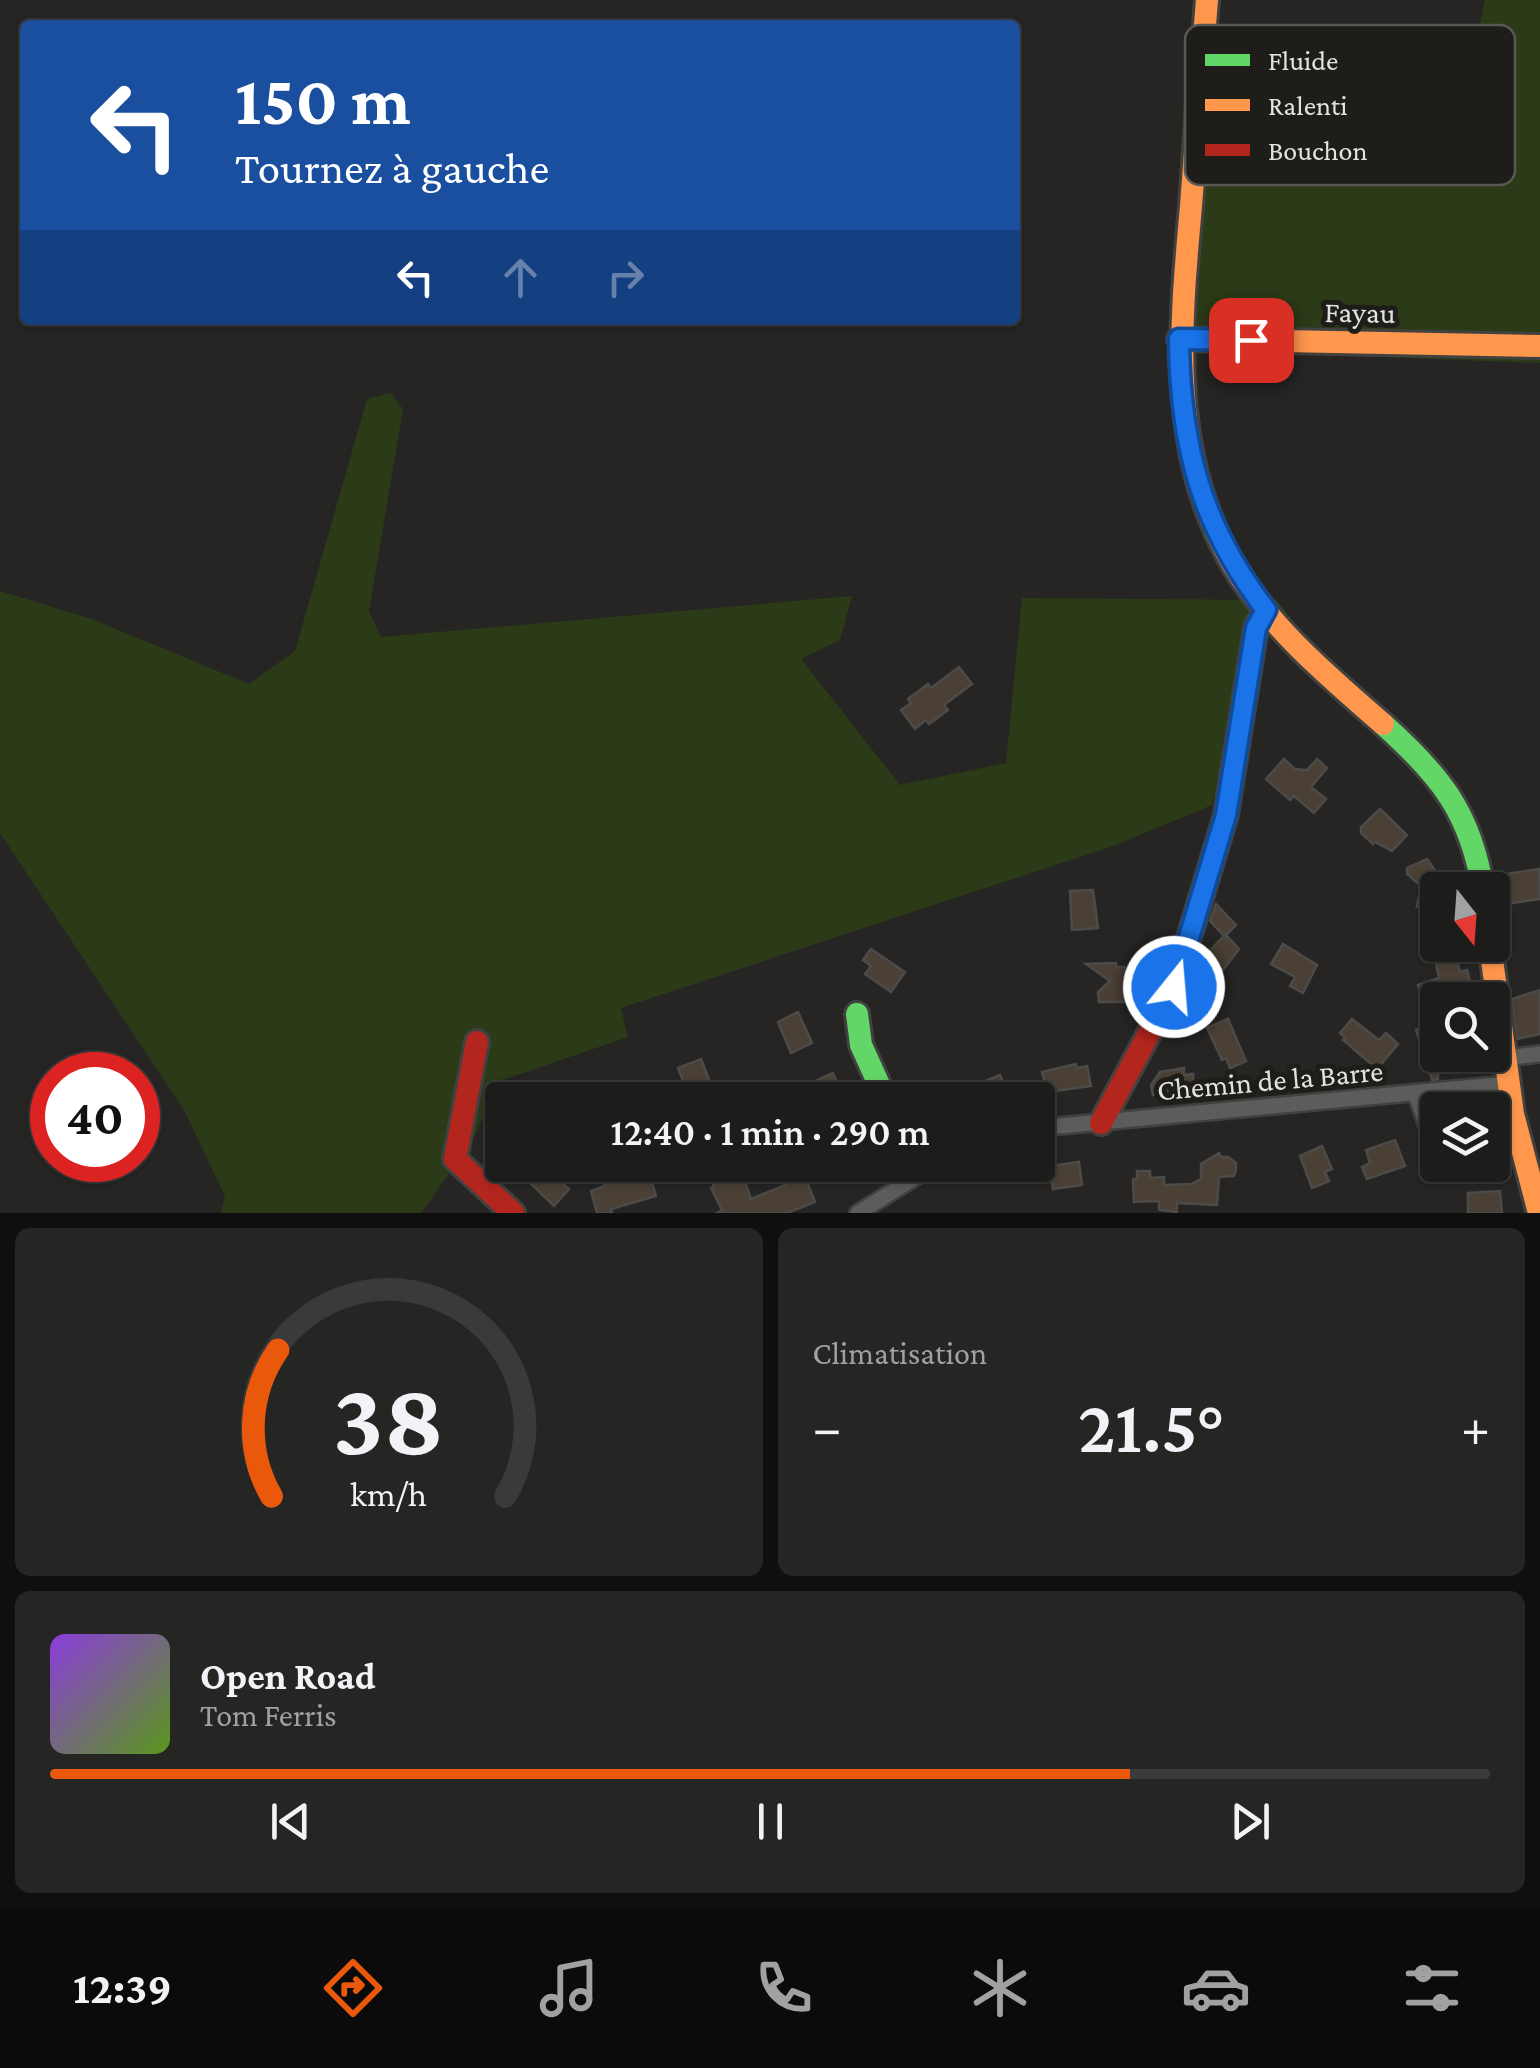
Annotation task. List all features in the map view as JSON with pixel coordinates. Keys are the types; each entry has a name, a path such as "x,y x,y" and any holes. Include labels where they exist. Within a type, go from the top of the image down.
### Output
{"street":[{"path":"1206,25 1208,0"},
{"path":"1192,185 1179,339 1182,414 1202,500 1231,561 1266,610 1442,782 1470,830 1479,872"},
{"name":"Fayau","path":"1179,339 1540,346"},
{"path":"1100,1123 1174,987 1226,815 1256,628 1266,610"},
{"path":"857,1014 861,1046 878,1082"},
{"path":"477,1042 455,1159 513,1213"},
{"path":"1510,1057 1540,1054"},
{"path":"1506,1072 1521,1151 1539,1213"},
{"name":"Chemin de la Barre","path":"1055,1127 1507,1084"},
{"path":"1416,1094 1420,1106"},
{"path":"858,1213 900,1182"}],"green space":[{"path":"1485,0 1540,0 1540,363 1172,349 1183,110 1185,185 1515,185 1515,25 1480,25"},
{"path":"391,393 403,409 369,611 381,637 852,596 840,640 801,659 900,785 1006,763 1022,598 1277,600 1289,616 1265,632 1212,805 1116,845 621,1008 628,1037 500,1082 485,1082 485,1113 471,1143 421,1213 221,1213 225,1196 184,1110 160,1074 160,1052 145,1052 0,833 0,591 92,619 249,684 295,651 367,399"}],"building":[{"path":"959,667 972,684 944,705 948,710 915,729 901,710 911,703 908,699"},
{"path":"1284,759 1295,769 1307,770 1317,759 1327,768 1311,787 1326,799 1314,813 1294,796 1290,800 1266,779"},
{"path":"1380,809 1407,835 1392,851 1373,844 1361,833 1361,827"},
{"path":"1427,859 1436,872 1420,872 1420,885 1407,874 1407,868"},
{"path":"1539,869 1540,899 1512,903 1510,874"},
{"path":"1093,890 1098,928 1072,930 1070,891"},
{"path":"1216,904 1236,925 1226,935 1239,949 1213,983 1210,979 1191,999 1187,995 1196,965 1224,936 1210,921"},
{"path":"1283,944 1317,965 1303,993 1290,986 1295,977 1271,964"},
{"path":"871,949 905,972 891,992 865,974 871,966 863,960"},
{"path":"1436,962 1458,962 1460,972 1467,970 1470,982 1427,982 1439,978"},
{"path":"1116,963 1116,967 1125,967 1125,1002 1099,1002 1098,992 1110,981 1086,964"},
{"path":"1540,990 1540,1034 1517,1039 1512,999"},
{"path":"798,1012 812,1043 791,1053 778,1022"},
{"path":"1228,1019 1246,1061 1230,1068 1207,1028"},
{"path":"1352,1019 1379,1040 1386,1033 1398,1044 1377,1069 1343,1040 1340,1033"},
{"path":"701,1059 710,1082 683,1082 678,1068"},
{"path":"1076,1064 1077,1068 1087,1066 1091,1086 1055,1091 1055,1082 1044,1082 1042,1072"},
{"path":"1184,1068 1184,1075 1193,1074 1194,1090 1153,1095 1151,1085 1160,1072"},
{"path":"833,1073 837,1082 813,1082"},
{"path":"1000,1075 1003,1082 983,1082"},
{"path":"1395,1140 1405,1166 1367,1179 1362,1167 1370,1163 1366,1150"},
{"path":"1322,1146 1332,1169 1325,1172 1329,1181 1312,1188 1300,1156"},
{"path":"1219,1153 1236,1163 1236,1170 1234,1176 1219,1177 1217,1205 1177,1203 1177,1212 1159,1210 1159,1201 1134,1202 1133,1179 1137,1179 1137,1171 1150,1171 1150,1178 1164,1177 1164,1185 1191,1184 1201,1179 1201,1164"},
{"path":"1079,1162 1082,1185 1053,1189 1055,1165"},
{"path":"529,1182 561,1182 569,1189 554,1206"},
{"path":"604,1182 652,1182 656,1196 611,1209 612,1213 597,1213 591,1191 605,1186"},
{"path":"712,1182 745,1182 751,1199 793,1182 807,1182 815,1202 787,1213 717,1213 722,1210 711,1188"},
{"path":"1500,1191 1502,1213 1468,1213 1468,1193"}],"traffic: fast":[{"path":"1383,724 1450,797 1470,839 1480,872"},
{"path":"857,1014 861,1045 878,1082"}],"traffic: slow":[{"path":"1205,25 1207,0"},
{"path":"1192,185 1184,298 1183,389 1197,478 1211,521 1232,563 1263,608 1301,650 1383,724"},
{"path":"1179,339 1540,346"},
{"path":"1492,962 1513,1114 1539,1213"}],"traffic: jam":[{"path":"1101,1123 1174,987 1226,815 1256,627 1266,611"},
{"path":"477,1042 455,1159 513,1213"}],"route":[{"path":"1174,987 1226,815 1256,628 1266,610 1231,561 1202,500 1182,414 1179,339 1251,340"}]}
